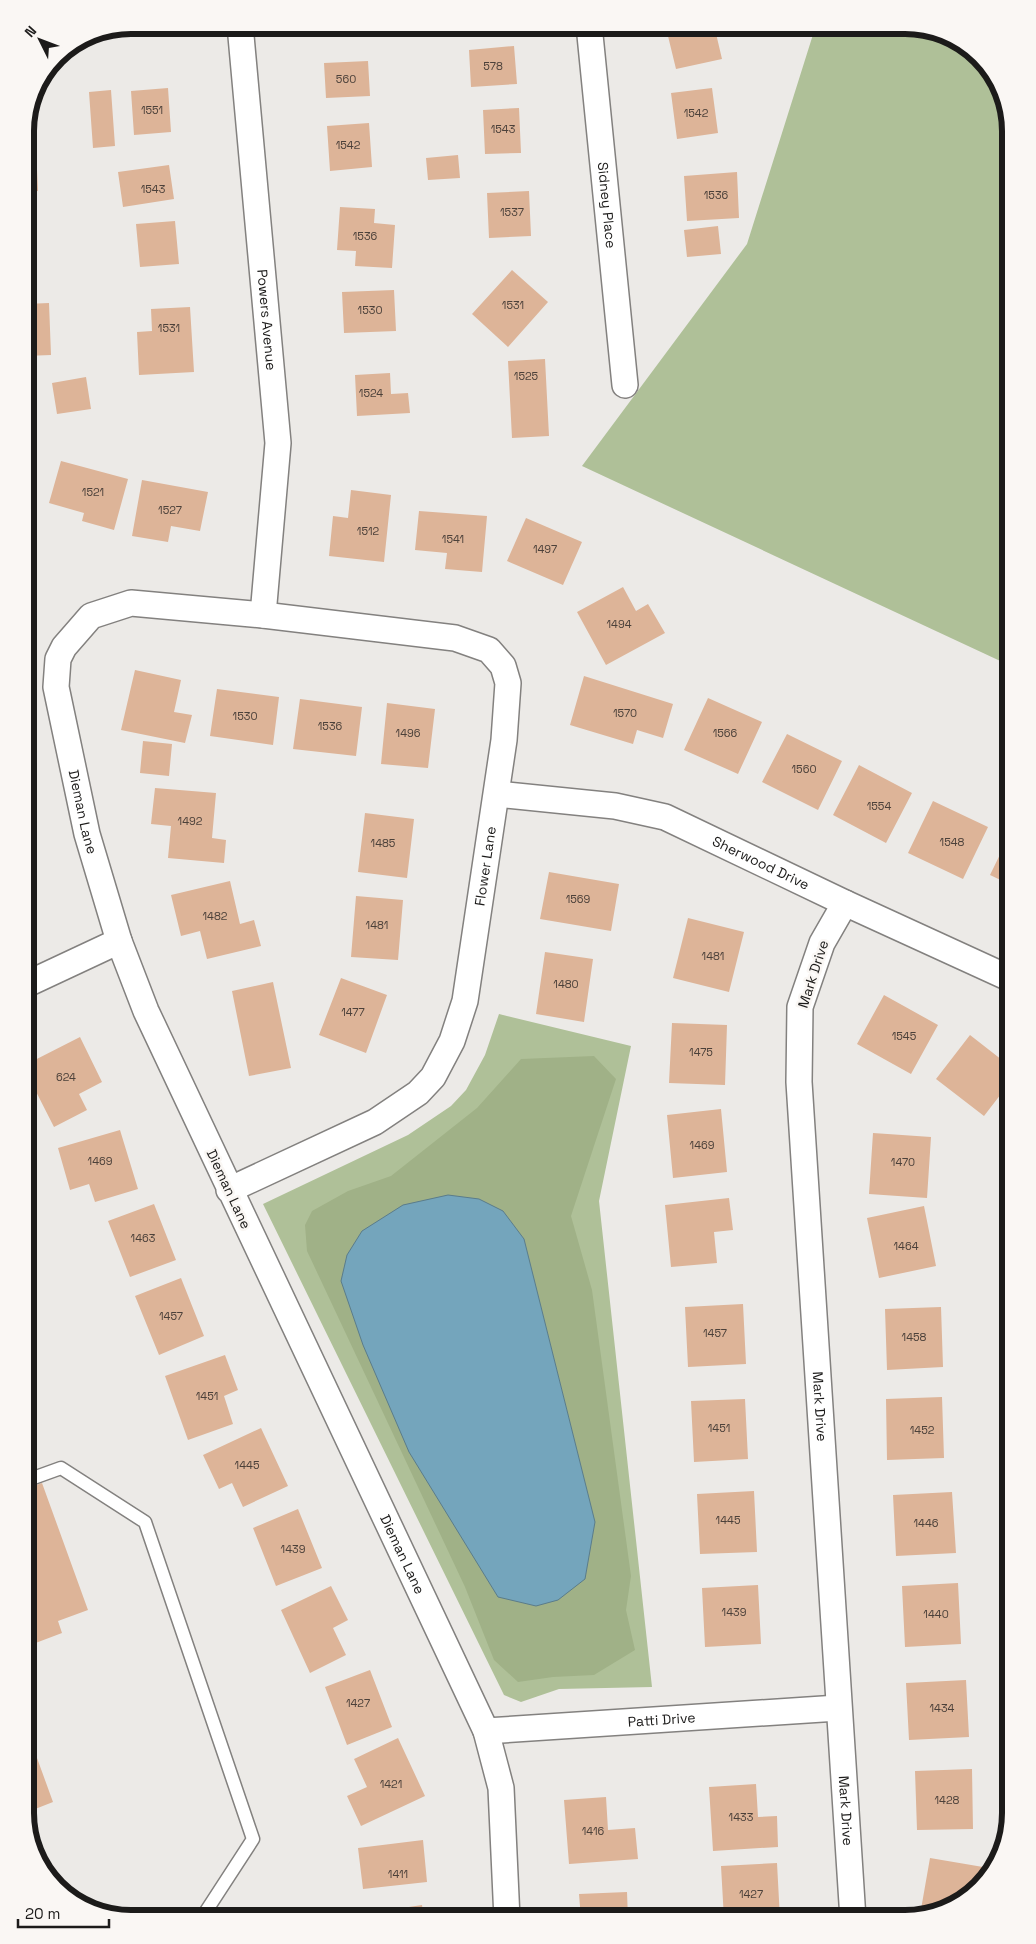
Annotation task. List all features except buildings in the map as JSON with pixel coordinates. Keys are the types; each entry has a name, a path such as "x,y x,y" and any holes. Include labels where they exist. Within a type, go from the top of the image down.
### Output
{"street":[{"name":"Powers Avenue","path":"241,34 278,443 263,616"},
{"name":"Sidney Place","path":"590,34 625,385"},
{"name":"Dieman Lane","path":"263,616 131,603 91,616 64,647 58,659 56,687 87,834 119,941 146,1011 486,1731 501,1788 507,1910"},
{"name":"Flower Lane","path":"229,1190 374,1122 418,1093 433,1077 452,1041 466,1001 504,740 508,684 503,666 489,650 455,638 263,616"},
{"name":"Sherwood Drive","path":"496,794 615,806 665,817 845,903 1002,975"},
{"name":"Mark Drive","path":"845,903 822,943 800,1007 798,1082 851,1910"},
{"path":"34,981 119,941"},
{"name":"Patti Drive","path":"486,1731 838,1708"}],"lane":[{"path":"34,1478 62,1468 145,1522 252,1839 207,1910"}],"green space":[{"path":"813,34 912,34 924,36 937,39 954,47 974,62 982,72 997,99 1002,124 1002,662 582,466 747,244"},
{"path":"499,1014 631,1046 599,1201 652,1687 559,1689 521,1702 504,1695 263,1204 408,1135 451,1106 466,1090 485,1055"},
{"path":"594,1056 616,1079 571,1216 592,1290 631,1576 626,1610 635,1650 594,1675 553,1677 518,1682 494,1660 465,1587 307,1251 305,1225 312,1211 348,1191 391,1176 477,1108 521,1059","holes":["503,1211 524,1239 595,1522"]}],"water":[{"path":"448,1195 479,1199 503,1211 524,1239 595,1522 585,1579 558,1600 536,1606 498,1597 409,1452 363,1345 341,1281 347,1255 362,1231 403,1205"}]}
